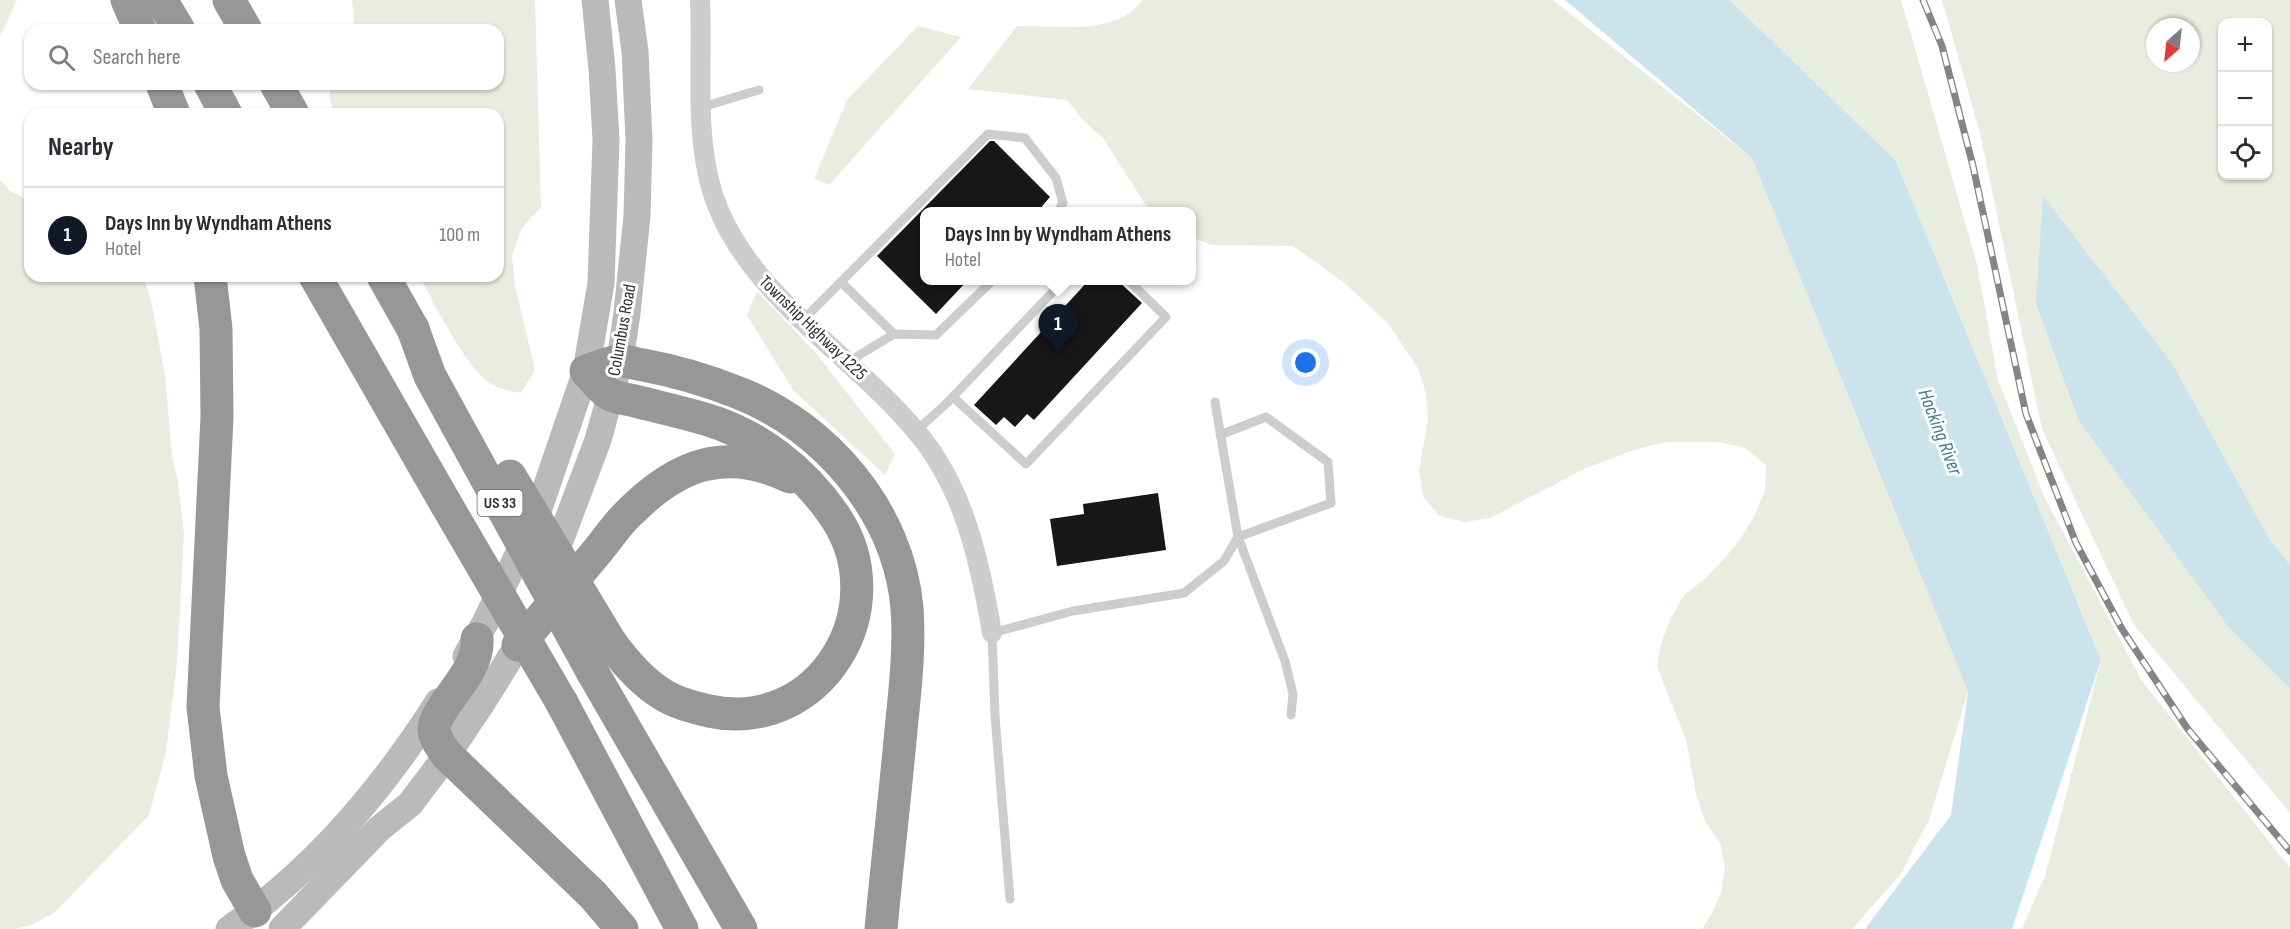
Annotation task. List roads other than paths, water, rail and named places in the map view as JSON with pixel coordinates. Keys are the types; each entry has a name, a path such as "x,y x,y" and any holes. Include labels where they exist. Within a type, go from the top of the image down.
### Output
{"highway":[{"path":"127,0 137,24"},
{"path":"161,0 175,24"},
{"path":"229,0 243,24"},
{"path":"164,90 172,108"},
{"path":"213,90 223,108"},
{"path":"279,90 290,108"},
{"path":"211,282 216,329 217,417 203,707 211,776 229,856 237,880 242,920"},
{"name":"US 33","path":"318,282 562,703 682,929"},
{"name":"US 33","path":"386,282 413,329 430,376 593,673 741,929"},
{"path":"413,329 448,373 623,660 645,682 663,694 697,708 736,714 775,708 807,692 827,672 840,652 850,629 856,601 857,584 849,546 834,515 819,496 777,454 747,436 707,419 609,395 586,371 620,361 652,367 730,389 752,398 787,417 822,444 857,483 886,534 900,575 907,607 907,669 881,929"},
{"path":"518,645 628,513 653,490 688,468 715,461 751,464 773,469 819,496"},
{"path":"477,639 478,651 435,723 436,737 447,755 593,895 622,929"}],"main road":[{"name":"Columbus Road","path":"242,920 299,872 357,814 436,705 477,639 535,520 586,371 601,283 606,140 595,0"},
{"name":"Columbus Road","path":"282,929 379,829 410,804 447,755 518,645 577,498 598,440 620,361 632,270 638,164 635,51 628,0"},
{"path":"242,920 282,929"}],"street":[{"name":"Township Highway 1225","path":"700,0 705,148 712,191 733,239 763,282 849,362 916,431 929,448 954,491 971,533 982,573 992,633"}],"lane":[{"path":"702,107 759,90"},
{"path":"803,320 988,134 1025,138 1056,178 1063,203 1061,207"},
{"path":"841,282 894,334"},
{"path":"849,362 894,334 936,335 988,285"},
{"path":"916,431 952,397 1059,285"},
{"path":"952,397 1026,464 1166,317 1133,285"},
{"path":"1215,402 1238,537 1285,661 1293,694 1291,715"},
{"path":"1010,899 994,716 992,633 1073,611 1184,593 1224,561 1238,537 1331,503 1328,462 1266,417 1220,435"}],"water":[{"name":"Hocking River","path":"1565,0 1730,0 1896,161 2101,660 2012,929 1865,929 1951,815 1968,692 1752,158"},
{"path":"2043,196 2172,363 2268,537 2290,565 2290,688 2227,625 2079,421 2036,304"}],"railway":[{"path":"1923,0 1942,46 1973,166 2026,414 2076,543 2122,629 2187,728 2290,851"}],"place":[{"name":"Days Inn by Wyndham Athens","path":"1058,354"}]}
